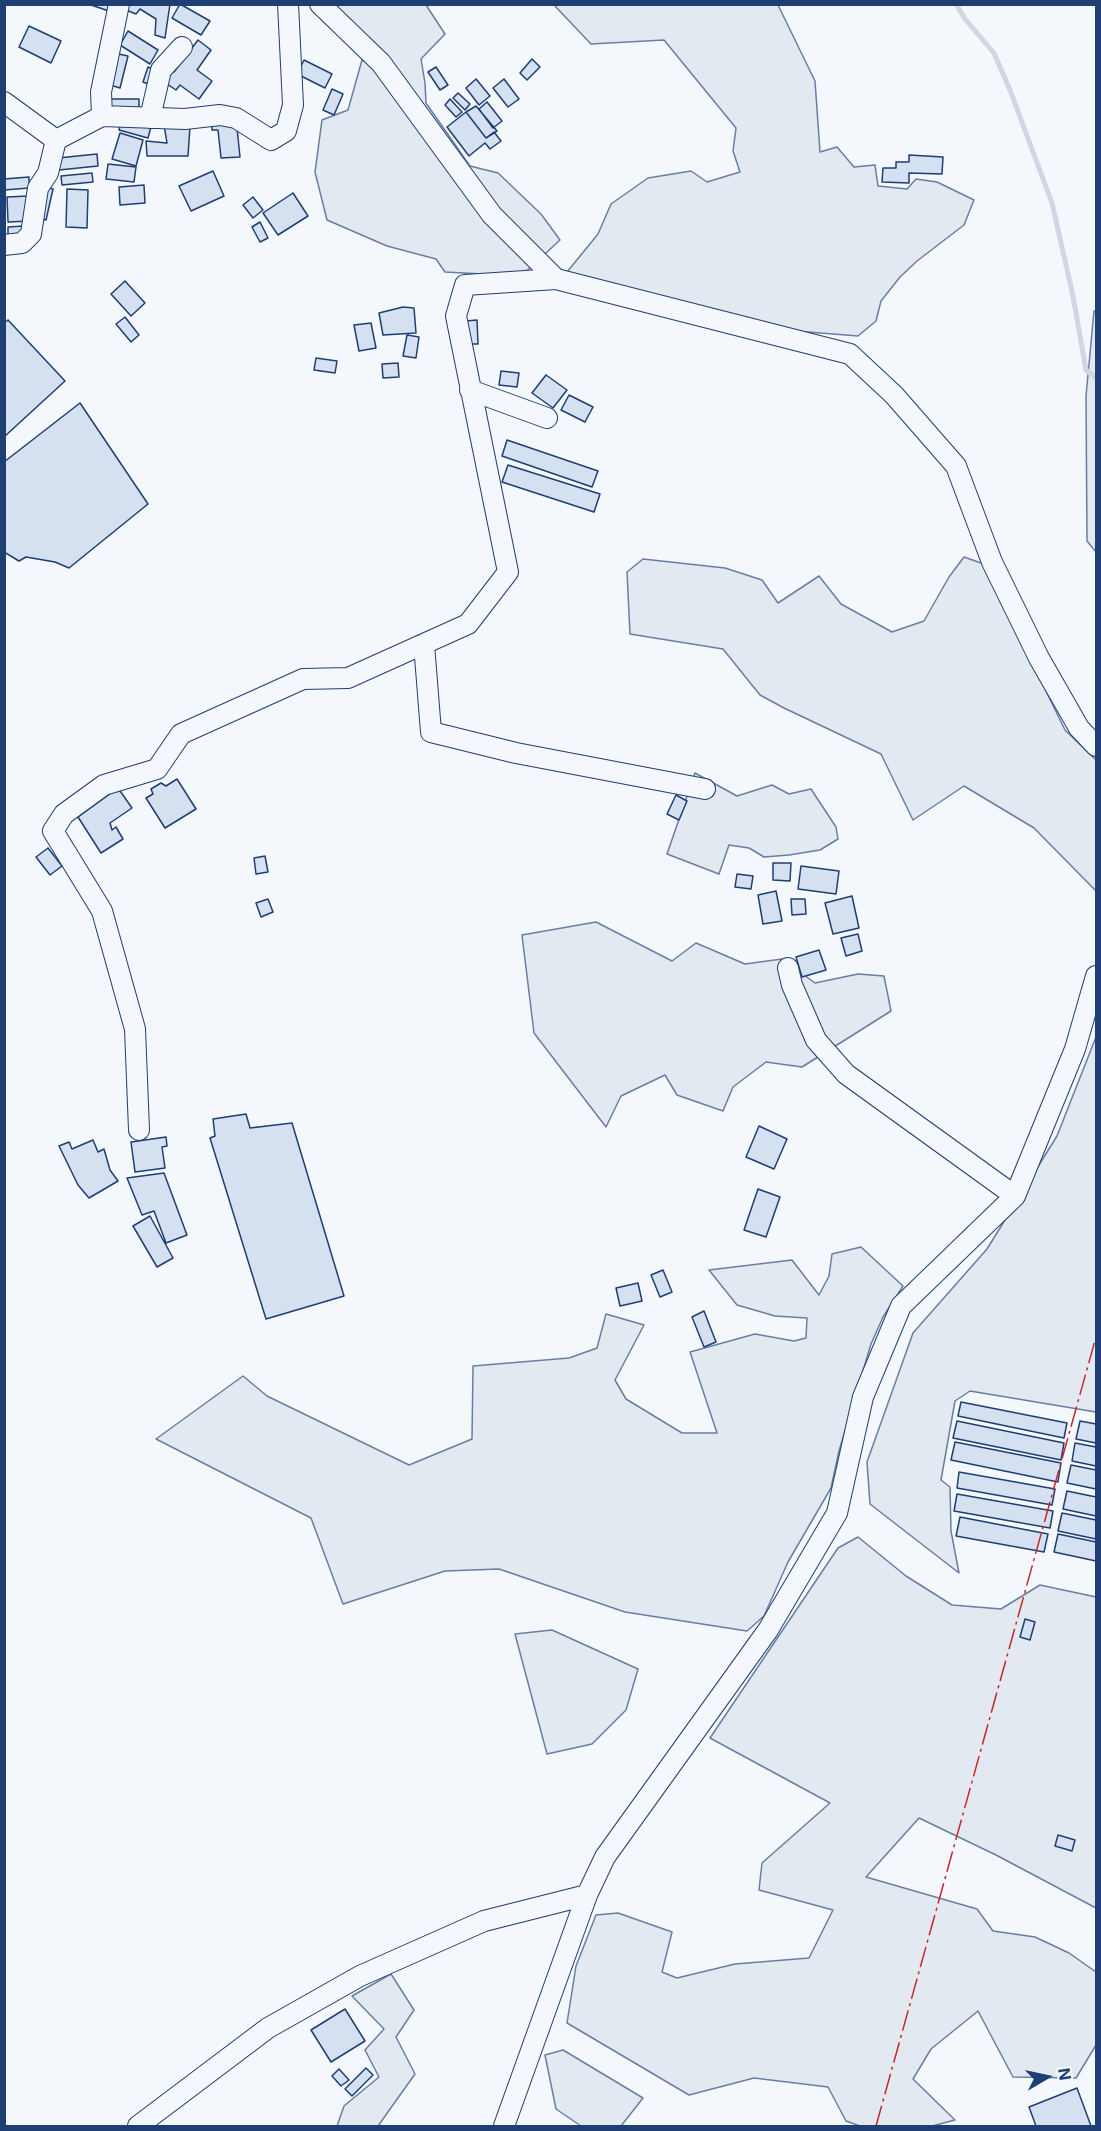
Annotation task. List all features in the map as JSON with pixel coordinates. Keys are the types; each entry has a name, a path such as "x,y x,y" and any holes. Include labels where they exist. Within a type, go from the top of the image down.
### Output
{"street":[{"path":"102,116 101,92 119,4"},
{"path":"4,245 22,243 31,234 38,188 48,172 56,140 102,116 185,119 220,115 236,118 271,140 286,131 293,105 288,4"},
{"path":"320,4 381,63 492,215 556,279"},
{"path":"150,118 161,70 182,47"},
{"path":"4,102 56,140"},
{"path":"139,1130 135,1029 102,911 53,831 64,814 104,785 157,770 181,734 303,679 348,678 468,624 508,572 456,316 465,285 556,279 850,354 894,395 956,466 992,562 1039,658 1079,728 1096,746"},
{"path":"471,390 547,418"},
{"path":"424,644 431,732 516,753 705,789"},
{"path":"788,968 792,985 816,1040 846,1074 1015,1196"},
{"path":"504,2127 587,1895 605,1857 768,1630 837,1513 863,1397 901,1306 1015,1196 1076,1049 1096,976"},
{"path":"138,2127 268,2028 360,1976 484,1921 587,1895"}],"shaded area":[{"path":"334,5 426,5 445,34 421,59 426,103 470,166 498,173 541,214 560,240 521,276 445,272 436,259 387,246 327,220 315,172 322,120 348,110 362,60 400,78"},
{"path":"554,5 778,5 815,81 820,152 837,147 854,167 875,165 878,186 907,189 916,179 937,182 974,200 964,225 900,277 881,301 876,321 858,336 783,330 567,272 598,234 611,204 648,178 691,171 707,182 740,172 733,151 736,128 664,40 591,44"},
{"path":"1094,311 1096,311 1096,552 1087,541 1086,396"},
{"path":"964,557 984,564 1065,730 1096,760 1096,891 1034,828 964,786 913,820 881,754 760,695 723,649 630,634 627,572 643,559 725,568 762,580 778,603 819,576 841,604 892,632 924,621 949,577"},
{"path":"695,773 737,796 772,785 789,794 811,789 836,827 838,839 820,850 764,857 749,848 729,845 719,874 667,854"},
{"path":"596,922 672,961 696,943 745,964 782,959 815,983 858,974 884,976 891,1011 802,1067 766,1062 733,1087 723,1111 677,1095 665,1075 621,1096 606,1127 534,1033 522,935"},
{"path":"1096,1037 1096,1412 970,1391 955,1401 941,1480 950,1487 951,1531 959,1573 870,1504 867,1462 913,1333 987,1249 1057,1136"},
{"path":"861,1247 903,1286 883,1317 871,1344 839,1451 831,1488 788,1562 764,1616 747,1631 625,1612 499,1569 445,1571 343,1604 311,1518 156,1439 243,1376 267,1396 409,1465 472,1439 473,1366 569,1358 597,1348 606,1314 644,1325 615,1380 626,1399 682,1433 717,1433 690,1352 755,1334 794,1341 806,1338 807,1318 775,1316 737,1305 709,1270 792,1260 819,1295 829,1276 832,1254"},
{"path":"858,1537 906,1576 952,1605 1001,1609 1040,1585 1096,1597 1096,1908 996,1855 919,1818 866,1877 977,1909 993,1931 1035,1937 1069,1953 1096,1972 1096,2045 1076,2078 1013,2077 978,2011 931,2049 913,2079 955,2120 932,2126 860,2126 846,2121 828,2087 754,2078 689,2095 567,2023 576,1966 596,1915 618,1913 672,1932 662,1972 677,1978 735,1964 809,1958 833,1910 759,1890 762,1863 830,1803 710,1738 838,1548"},
{"path":"552,1630 638,1669 626,1710 592,1744 547,1754 515,1634"},
{"path":"391,1974 414,2010 396,2037 415,2074 378,2126 337,2126 344,2106 379,2077 365,2050 384,2029 352,1996"},
{"path":"563,2050 643,2098 621,2126 581,2126 556,2109 545,2055"}],"building":[{"path":"88,4 112,4 109,11"},
{"path":"123,4 170,4 165,38 155,35 156,19 140,9 136,14 121,8"},
{"path":"180,4 210,21 201,35 172,18"},
{"path":"29,26 61,41 51,63 19,47"},
{"path":"128,31 158,50 150,64 120,45"},
{"path":"198,40 211,50 197,70 212,81 199,99 180,85 176,90 161,80 170,69 174,72"},
{"path":"114,53 128,56 120,88 107,84"},
{"path":"532,59 540,67 527,80 520,73"},
{"path":"304,60 332,74 325,88 297,74"},
{"path":"148,67 156,70 151,85 143,82"},
{"path":"436,67 448,85 440,90 428,72"},
{"path":"476,79 490,96 479,105 466,88"},
{"path":"504,79 519,99 508,107 493,88"},
{"path":"332,89 343,94 334,115 323,110"},
{"path":"458,93 470,104 465,110 453,98"},
{"path":"110,99 139,99 139,112 110,112"},
{"path":"450,99 462,112 456,117 445,105"},
{"path":"487,102 502,121 493,128 479,109"},
{"path":"476,106 497,131 486,138 466,112"},
{"path":"466,112 486,138 494,132 501,141 490,149 485,143 469,156 447,127"},
{"path":"122,119 151,127 148,138 119,130"},
{"path":"212,123 237,128 240,157 221,158 218,130 212,130"},
{"path":"164,125 190,126 188,156 147,156 146,141 167,143"},
{"path":"120,133 143,140 136,166 112,159"},
{"path":"97,154 98,166 59,170 58,158"},
{"path":"909,155 943,157 942,174 909,173 909,183 882,182 883,168 896,168 896,162 909,162"},
{"path":"108,164 136,167 134,182 106,179"},
{"path":"213,171 224,196 191,211 179,186"},
{"path":"92,173 93,182 62,185 61,176"},
{"path":"29,177 29,188 4,190 4,179"},
{"path":"144,185 145,203 120,205 119,187"},
{"path":"44,187 53,189 46,220 37,218"},
{"path":"67,189 88,190 87,228 66,227"},
{"path":"293,193 308,216 278,235 263,213"},
{"path":"28,196 30,221 8,222 7,197"},
{"path":"253,197 263,210 253,218 243,205"},
{"path":"260,222 268,238 260,242 252,227"},
{"path":"24,226 24,235 8,236 8,227"},
{"path":"125,281 145,303 131,316 111,294"},
{"path":"403,307 414,308 416,333 383,335 379,313"},
{"path":"125,317 139,335 131,342 116,324"},
{"path":"8,320 65,381 4,437 4,323"},
{"path":"477,320 478,344 466,344 466,321"},
{"path":"371,323 376,348 359,351 354,325"},
{"path":"407,335 419,337 416,358 403,356"},
{"path":"316,358 337,361 335,373 314,370"},
{"path":"398,363 399,377 383,378 382,364"},
{"path":"501,371 519,373 517,387 499,385"},
{"path":"546,375 567,390 553,408 532,393"},
{"path":"569,395 593,407 585,422 561,410"},
{"path":"80,403 148,504 69,568 55,562 26,557 19,561 4,552 4,462"},
{"path":"507,440 598,471 592,487 502,456"},
{"path":"508,465 600,494 594,512 502,482"},
{"path":"177,779 196,809 165,828 146,798 153,794 151,789 161,783 166,786"},
{"path":"118,788 132,808 110,823 112,830 116,827 123,839 101,853 78,817"},
{"path":"676,795 687,801 679,820 667,814"},
{"path":"48,848 62,866 50,875 36,857"},
{"path":"265,856 268,872 256,874 254,858"},
{"path":"773,863 791,863 790,881 773,880"},
{"path":"801,866 839,871 836,894 798,889"},
{"path":"737,874 753,876 751,889 735,887"},
{"path":"776,891 782,921 763,924 758,895"},
{"path":"852,896 859,928 833,934 825,903"},
{"path":"268,899 273,912 261,917 256,903"},
{"path":"791,899 805,899 806,914 792,915"},
{"path":"858,934 862,951 846,956 841,938"},
{"path":"819,950 826,970 802,977 796,957"},
{"path":"246,1114 250,1128 292,1123 344,1296 266,1319 210,1138 215,1136 213,1119"},
{"path":"759,1126 787,1139 774,1169 746,1157"},
{"path":"166,1137 167,1146 162,1147 165,1168 135,1172 131,1142"},
{"path":"93,1140 98,1152 104,1149 110,1170 118,1181 89,1198 78,1185 59,1146 69,1142 72,1149"},
{"path":"164,1173 187,1235 166,1243 154,1211 142,1215 127,1178"},
{"path":"758,1189 780,1197 766,1237 744,1230"},
{"path":"150,1216 173,1258 157,1267 133,1226"},
{"path":"663,1270 672,1292 660,1297 651,1275"},
{"path":"638,1283 642,1301 620,1306 616,1288"},
{"path":"704,1311 716,1342 704,1347 692,1317"},
{"path":"961,1402 1067,1423 1064,1438 958,1416"},
{"path":"957,1421 1064,1443 1061,1460 953,1438"},
{"path":"1080,1421 1096,1424 1096,1443 1076,1439"},
{"path":"955,1442 1061,1463 1058,1482 951,1460"},
{"path":"1075,1443 1096,1447 1096,1466 1072,1461"},
{"path":"1071,1465 1096,1470 1096,1489 1067,1483"},
{"path":"959,1472 1055,1489 1052,1505 957,1488"},
{"path":"1067,1491 1096,1497 1096,1516 1063,1509"},
{"path":"957,1494 1053,1511 1050,1528 954,1511"},
{"path":"1062,1513 1096,1520 1096,1539 1058,1531"},
{"path":"960,1517 1048,1534 1044,1552 956,1536"},
{"path":"1058,1534 1096,1542 1096,1561 1054,1552"},
{"path":"1025,1619 1035,1622 1030,1640 1020,1637"},
{"path":"1058,1835 1075,1840 1072,1851 1055,1846"},
{"path":"345,2009 365,2041 331,2062 311,2030"},
{"path":"366,2068 373,2075 352,2096 345,2089"},
{"path":"339,2069 349,2080 341,2086 332,2076"},
{"path":"1077,2088 1091,2126 1036,2126 1029,2107"}],"waterway":[{"path":"956,4 965,19 994,53 1010,90 1052,203 1073,296 1086,370 1096,378"}],"power":[{"path":"876,2126 1096,1337"}]}
